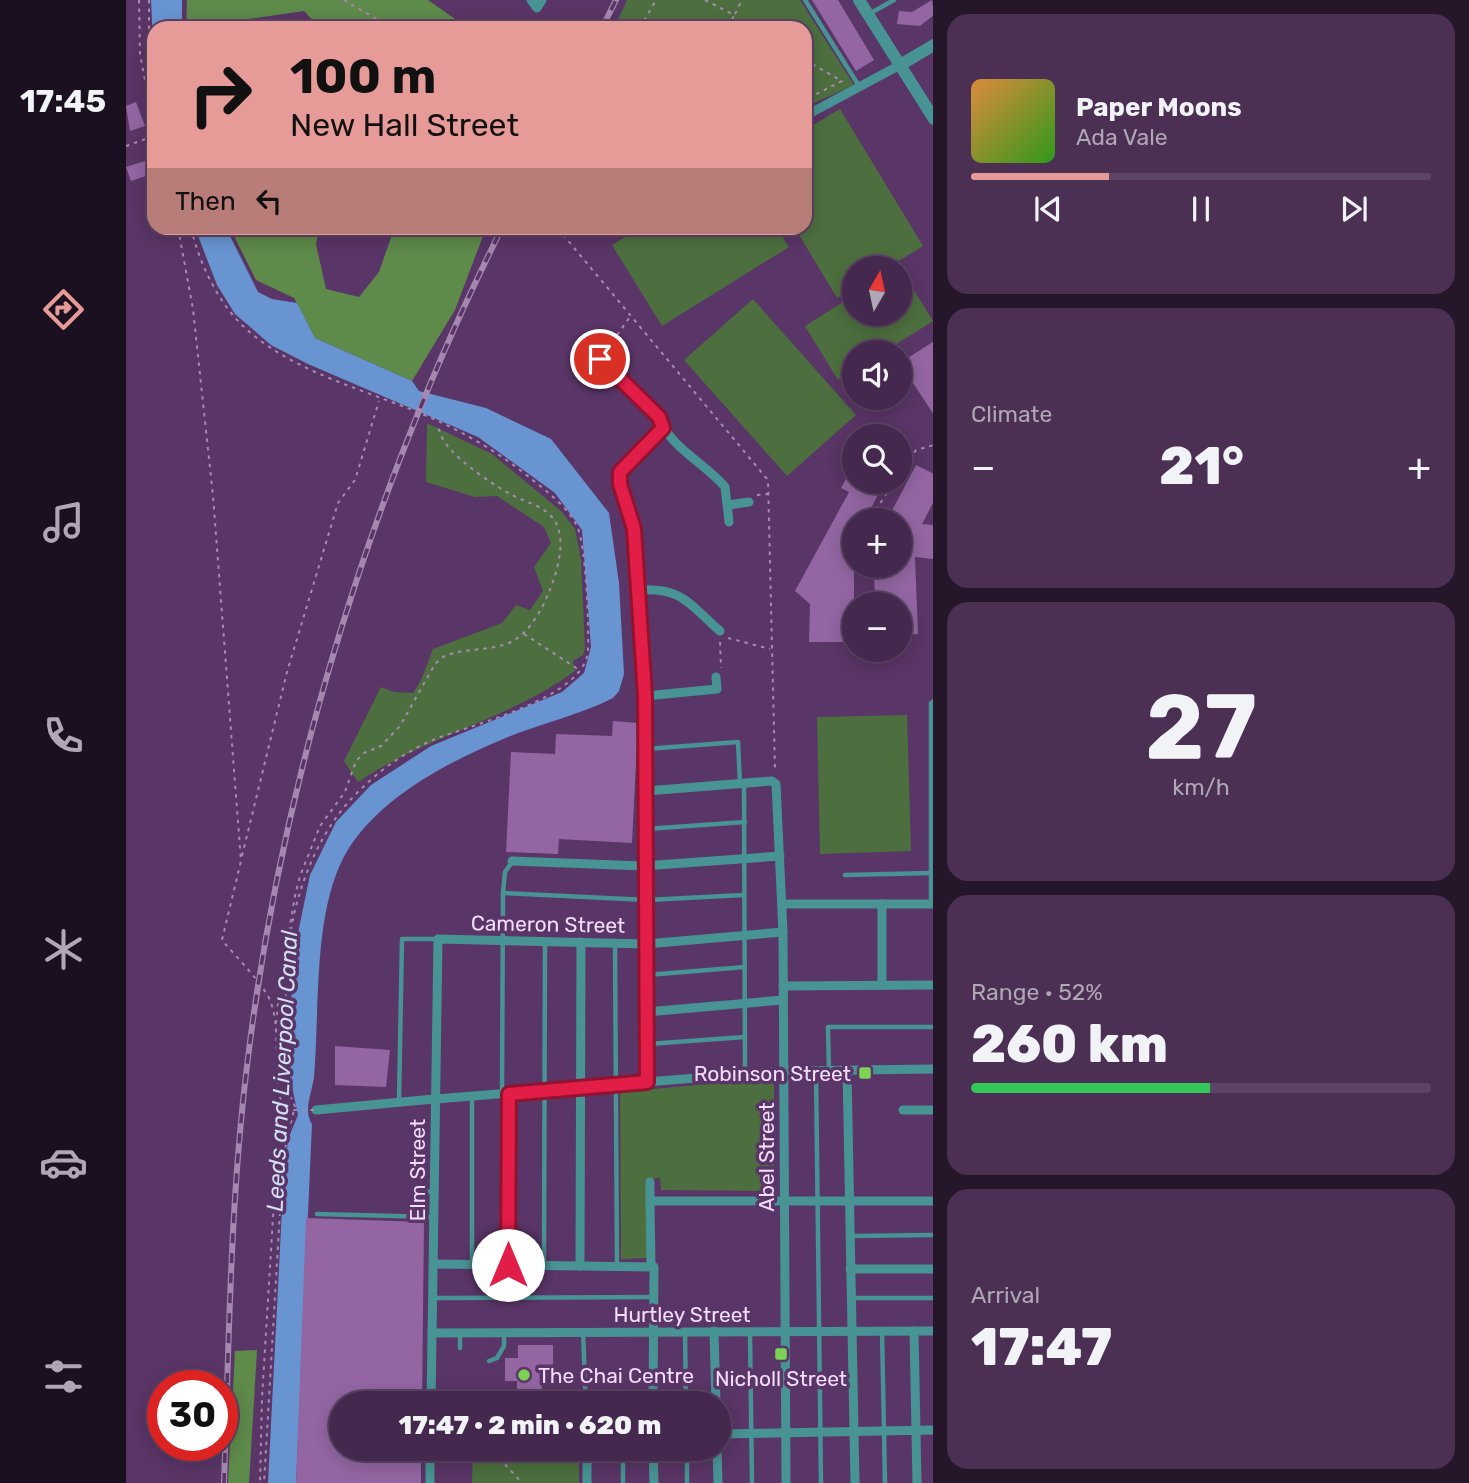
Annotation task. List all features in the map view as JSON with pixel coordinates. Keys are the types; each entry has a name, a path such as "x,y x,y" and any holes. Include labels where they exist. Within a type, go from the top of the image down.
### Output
{"street":[{"path":"859,0 933,119"},
{"path":"812,112 933,45"},
{"path":"586,373 600,359 610,342"},
{"path":"600,359 659,417 663,428 725,487 729,522"},
{"path":"647,1082 645,696 634,529 620,484 620,472 663,428"},
{"path":"728,505 750,502"},
{"path":"639,590 662,588 675,592 720,631"},
{"path":"645,696 718,689 716,677"},
{"name":"Abel Street","path":"742,784 772,781 777,789 782,904 786,1483"},
{"path":"646,791 742,784"},
{"path":"512,862 646,865 780,856"},
{"path":"782,904 932,904"},
{"path":"882,904 882,985"},
{"name":"Cameron Street","path":"438,939 646,944 782,932"},
{"name":"Elm Street","path":"431,1391 438,939"},
{"path":"580,1266 581,942"},
{"path":"783,985 933,985"},
{"path":"646,1012 783,1000"},
{"path":"316,1110 784,1071 933,1069"},
{"path":"847,1070 855,1483"},
{"path":"505,1094 508,1265"},
{"path":"903,1110 933,1110"},
{"path":"650,1182 654,1297 653,1391"},
{"path":"650,1201 933,1201"},
{"path":"434,1264 652,1267"},
{"path":"850,1269 933,1269"},
{"path":"714,1331 716,1391"},
{"path":"914,1331 917,1483"},
{"name":"Hurtley Street","path":"432,1333 933,1331"},
{"path":"731,1434 933,1430"},
{"path":"430,1461 430,1483"},
{"path":"587,1461 587,1483"},
{"path":"653,1461 654,1483"},
{"path":"717,1461 718,1483"}],"lane":[{"path":"804,0 859,86"},
{"path":"868,14 894,0"},
{"path":"932,904 933,701"},
{"path":"645,750 738,742 745,821 746,1074"},
{"path":"645,829 745,821"},
{"path":"505,1094 503,894 505,872 512,862"},
{"path":"845,875 931,873"},
{"path":"503,894 647,900 744,895"},
{"path":"398,1102 402,939 438,939"},
{"path":"544,1265 545,941"},
{"path":"615,943 617,1266"},
{"path":"646,975 745,967"},
{"path":"829,1070 828,1027 933,1027"},
{"path":"647,1044 746,1037"},
{"path":"816,1071 821,1483"},
{"path":"472,1096 472,1264"},
{"path":"415,1190 434,1192"},
{"path":"317,1214 434,1217"},
{"path":"850,1236 933,1235"},
{"path":"433,1298 654,1297"},
{"path":"851,1298 933,1298"},
{"path":"685,1331 686,1391"},
{"path":"750,1331 752,1483"},
{"path":"882,1331 885,1483"},
{"path":"489,1361 498,1358 504,1346 504,1332"},
{"path":"583,1332 585,1391"},
{"path":"460,1333 460,1348"},
{"path":"623,1461 623,1483"},
{"path":"687,1461 687,1483"}],"path":[{"path":"139,0 140,54 147,91"},
{"path":"149,0 149,21"},
{"path":"344,0 380,21"},
{"path":"644,21 656,0"},
{"path":"705,0 734,15"},
{"path":"732,20 742,0"},
{"path":"812,64 842,81 812,96"},
{"path":"126,146 147,138"},
{"path":"179,235 193,309 213,496 241,861"},
{"path":"194,235 211,281 242,326 285,356 494,450 556,499 574,520 581,539 588,651 582,672 563,688 430,741 388,766 360,789 328,829 301,889 286,986 287,1079 289,1096 295,1106 288,1129 283,1169 262,1483"},
{"path":"610,342 631,316"},
{"path":"262,1483 262,1398 276,1169 285,1110 280,1100 275,1034 269,998 222,940 287,672 338,503 355,480 379,399"},
{"path":"275,1034 281,977 300,876 320,826 345,792 356,761 363,753 382,746 400,726 443,657 499,645 523,633 534,620 554,579 560,556 559,531 551,516 502,488 445,446 438,433 439,423"},
{"path":"912,456 916,450 933,444"},
{"path":"720,631 727,638 772,649"},
{"path":"716,677 722,677 720,631"},
{"path":"523,633 582,672"},
{"path":"285,1110 316,1110"},
{"path":"276,1169 283,1169"},
{"path":"500,1461 522,1483"}],"green space":[{"path":"187,0 428,0 458,21 313,21 304,11 234,21 186,21"},
{"path":"627,0 800,0 854,85 812,104 812,21 617,21"},
{"path":"840,109 923,246 907,256 842,256 842,295 837,298 799,235 812,235 812,126"},
{"path":"234,235 318,235 316,244 326,289 359,297 379,272 392,235 483,235 455,310 412,381 315,338 294,298 256,280"},
{"path":"628,235 781,235 789,247 662,326 612,245"},
{"path":"912,287 933,321 903,340 842,340 842,378 838,380 805,326 842,303 842,326 912,326"},
{"path":"753,299 842,399 842,410 852,410 856,415 842,424 842,427 787,476 684,360"},
{"path":"427,423 492,454 562,512 575,529 581,559 585,648 583,655 573,661 575,671 550,688 411,752 358,782 344,761 381,687 394,692 413,693 433,649 502,623 516,605 530,610 543,591 534,567 551,543 544,527 497,496 475,497 426,482"},
{"path":"907,715 911,851 820,854 817,717"},
{"path":"774,1078 774,1191 661,1190 660,1178 647,1179 647,1258 621,1259 620,1092"},
{"path":"257,1350 249,1483 228,1483 229,1461 238,1461 238,1370 234,1370 235,1351"},
{"path":"473,1461 579,1461 579,1483 472,1483"}],"water":[{"path":"151,0 182,0 182,21 152,21"},
{"path":"198,235 230,235 258,292 272,299 297,303 315,338 412,381 419,391 486,408 551,439 609,513 619,583 624,674 619,691 613,698 486,746 420,781 363,829 349,848 337,872 323,928 314,1077 308,1107 312,1124 296,1483 268,1483 283,1190 288,1139 298,1115 290,1077 292,962 310,875 336,822 371,785 431,746 562,692 584,673 591,647 582,530 555,493 478,437 308,364 271,345 235,314 217,285"}],"building":[{"path":"812,0 838,0 874,60 856,71"},
{"path":"932,0 933,16 920,26 897,24 899,11 912,12"},
{"path":"136,102 145,126 130,131 126,106"},
{"path":"145,161 147,176 131,181 126,167"},
{"path":"933,342 933,413 912,381 912,355"},
{"path":"916,465 933,474 933,503 922,524 933,525 933,559 915,557 918,634 912,634 912,592 875,592 874,578 912,578 912,508 893,508 901,494 912,494 912,473"},
{"path":"848,494 878,494 871,508 842,508 842,578 854,578 854,592 842,592 842,642 809,642 810,604 795,591"},
{"path":"613,721 638,723 632,843 559,839 558,854 506,852 511,752 555,754 556,734 612,736"},
{"path":"335,1046 390,1050 386,1087 335,1085"},
{"path":"306,1218 424,1222 422,1391 329,1391 329,1461 421,1461 421,1483 296,1483"},
{"name":"The Chai Centre","path":"518,1345 553,1345 553,1368 542,1368 542,1391 517,1391 517,1381 505,1381 505,1358 518,1358"}],"railway":[{"path":"606,21 616,0"},
{"path":"224,1483 231,1274 241,1118 262,958 283,851 339,636 374,531 455,326 499,235"}],"place":[{"name":"Robinson Street","path":"865,1073"},
{"name":"Nicholl Street","path":"781,1354"},
{"name":"The Chai Centre","path":"524,1375"}],"route":[{"path":"508,1265 509,1094 647,1082 645,696 634,529 620,484 620,472 663,428 659,417 600,359"}],"water label":[{"name":"Leeds and Liverpool Canal","path":"282,1071"}]}
